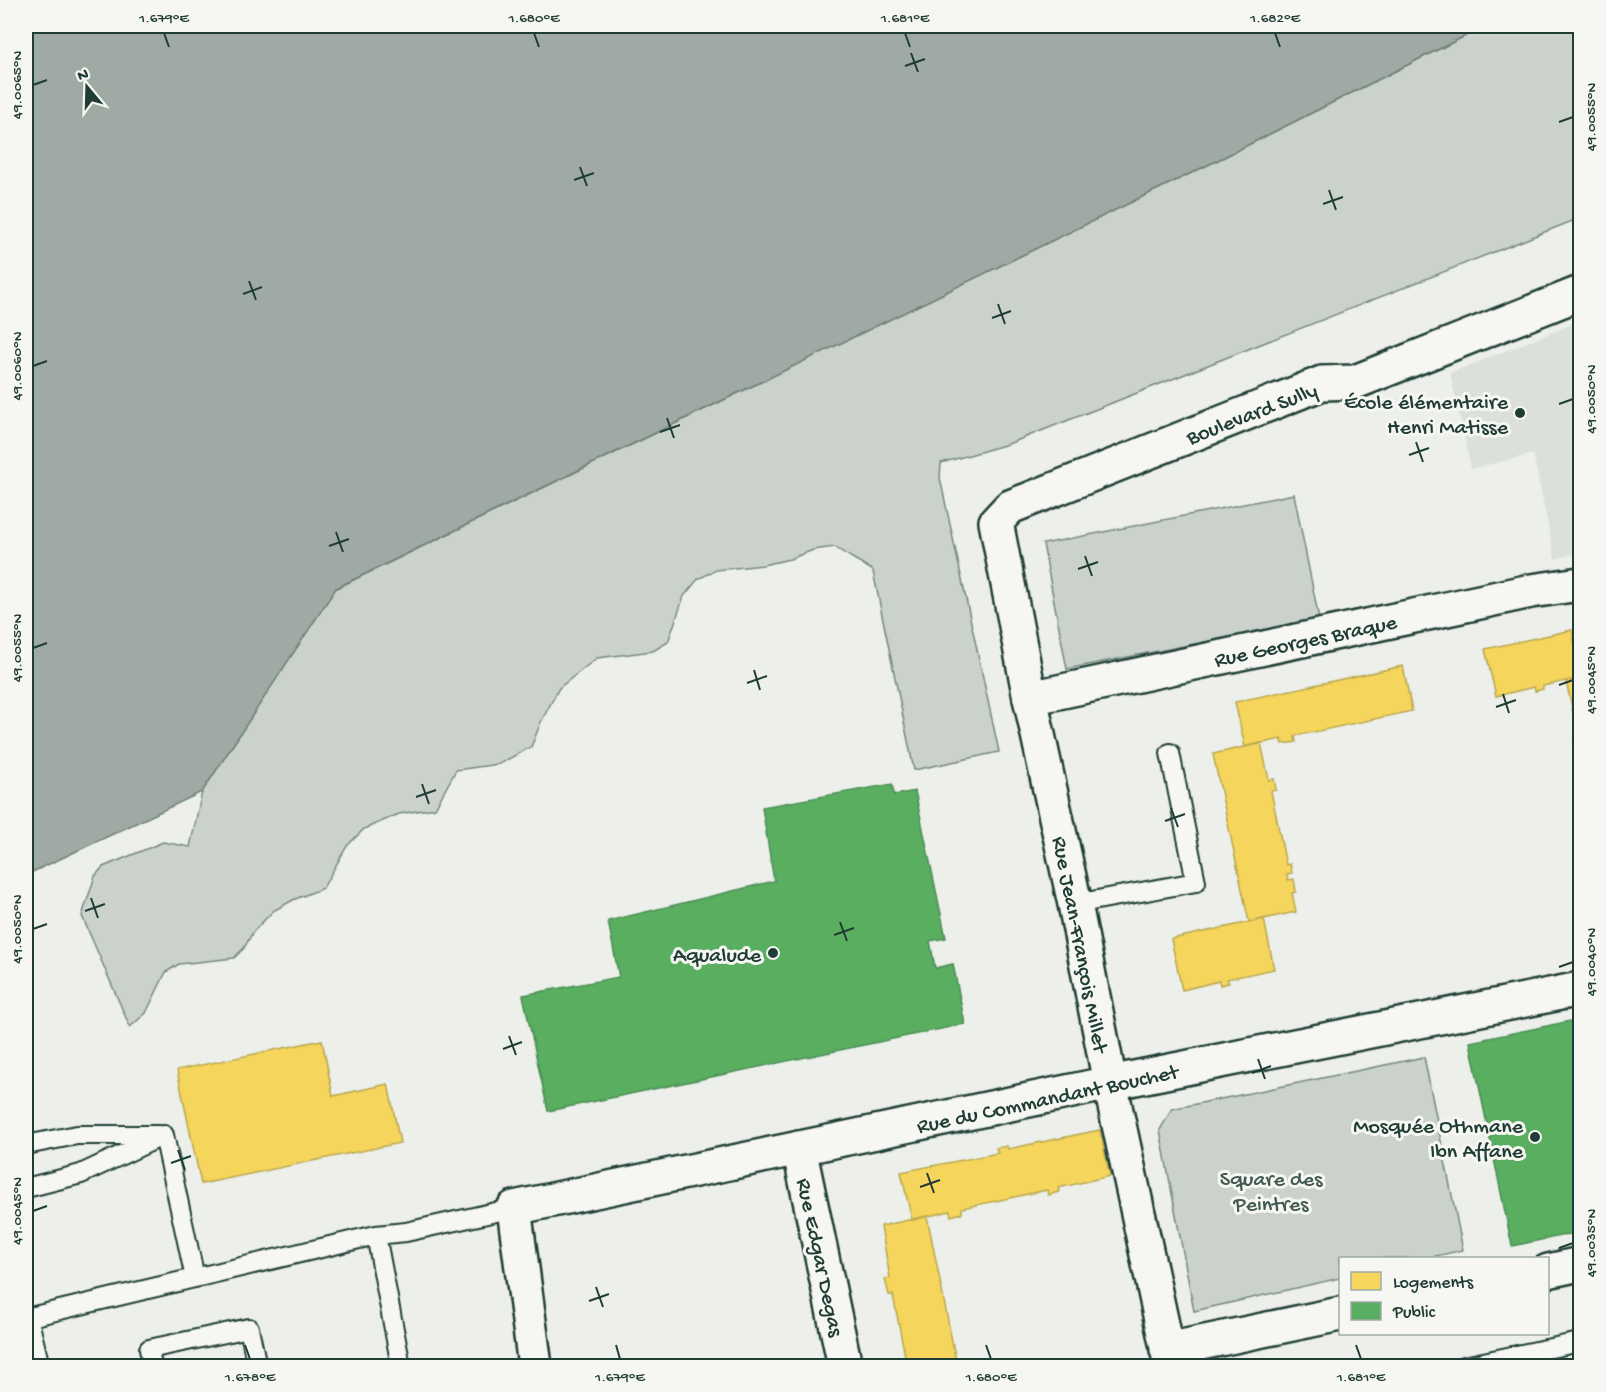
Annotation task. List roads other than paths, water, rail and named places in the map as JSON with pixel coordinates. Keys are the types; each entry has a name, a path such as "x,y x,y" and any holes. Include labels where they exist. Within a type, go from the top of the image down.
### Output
{"street":[{"name":"Boulevard Sully","path":"996,522 1010,507 1322,384 1355,382 1581,293"},
{"name":"Rue Jean-François Millet","path":"996,522 1030,698 1169,1358"},
{"name":"Rue Georges Braque","path":"1030,698 1531,591 1581,584"},
{"name":"Rue du Commandant Bouchet","path":"514,1208 1110,1083 1581,989"},
{"name":"Rue Edgar Degas","path":"799,1148 845,1366"},
{"path":"514,1208 535,1366"},
{"path":"1549,1271 1581,1264"},
{"path":"1169,1358 1339,1315"}],"lane":[{"path":"1074,904 1196,882 1170,753"},
{"path":"26,1145 77,1135 164,1135"},
{"path":"26,1188 81,1174 164,1135"},
{"path":"164,1135 195,1278"},
{"path":"40,1366 27,1317 376,1235 406,1232 514,1208"},
{"path":"376,1235 400,1366"},
{"path":"152,1366 148,1349 249,1328 257,1366"},
{"path":"1464,1366 1581,1342"}],"place":[{"name":"École élémentaire Henri Matisse","path":"1520,413"},
{"name":"Aqualude","path":"773,953"},
{"name":"Mosquée Othmane Ibn Affane","path":"1535,1137"}],"park label":[{"name":"Square des Peintres","path":"1271,1190"}]}
